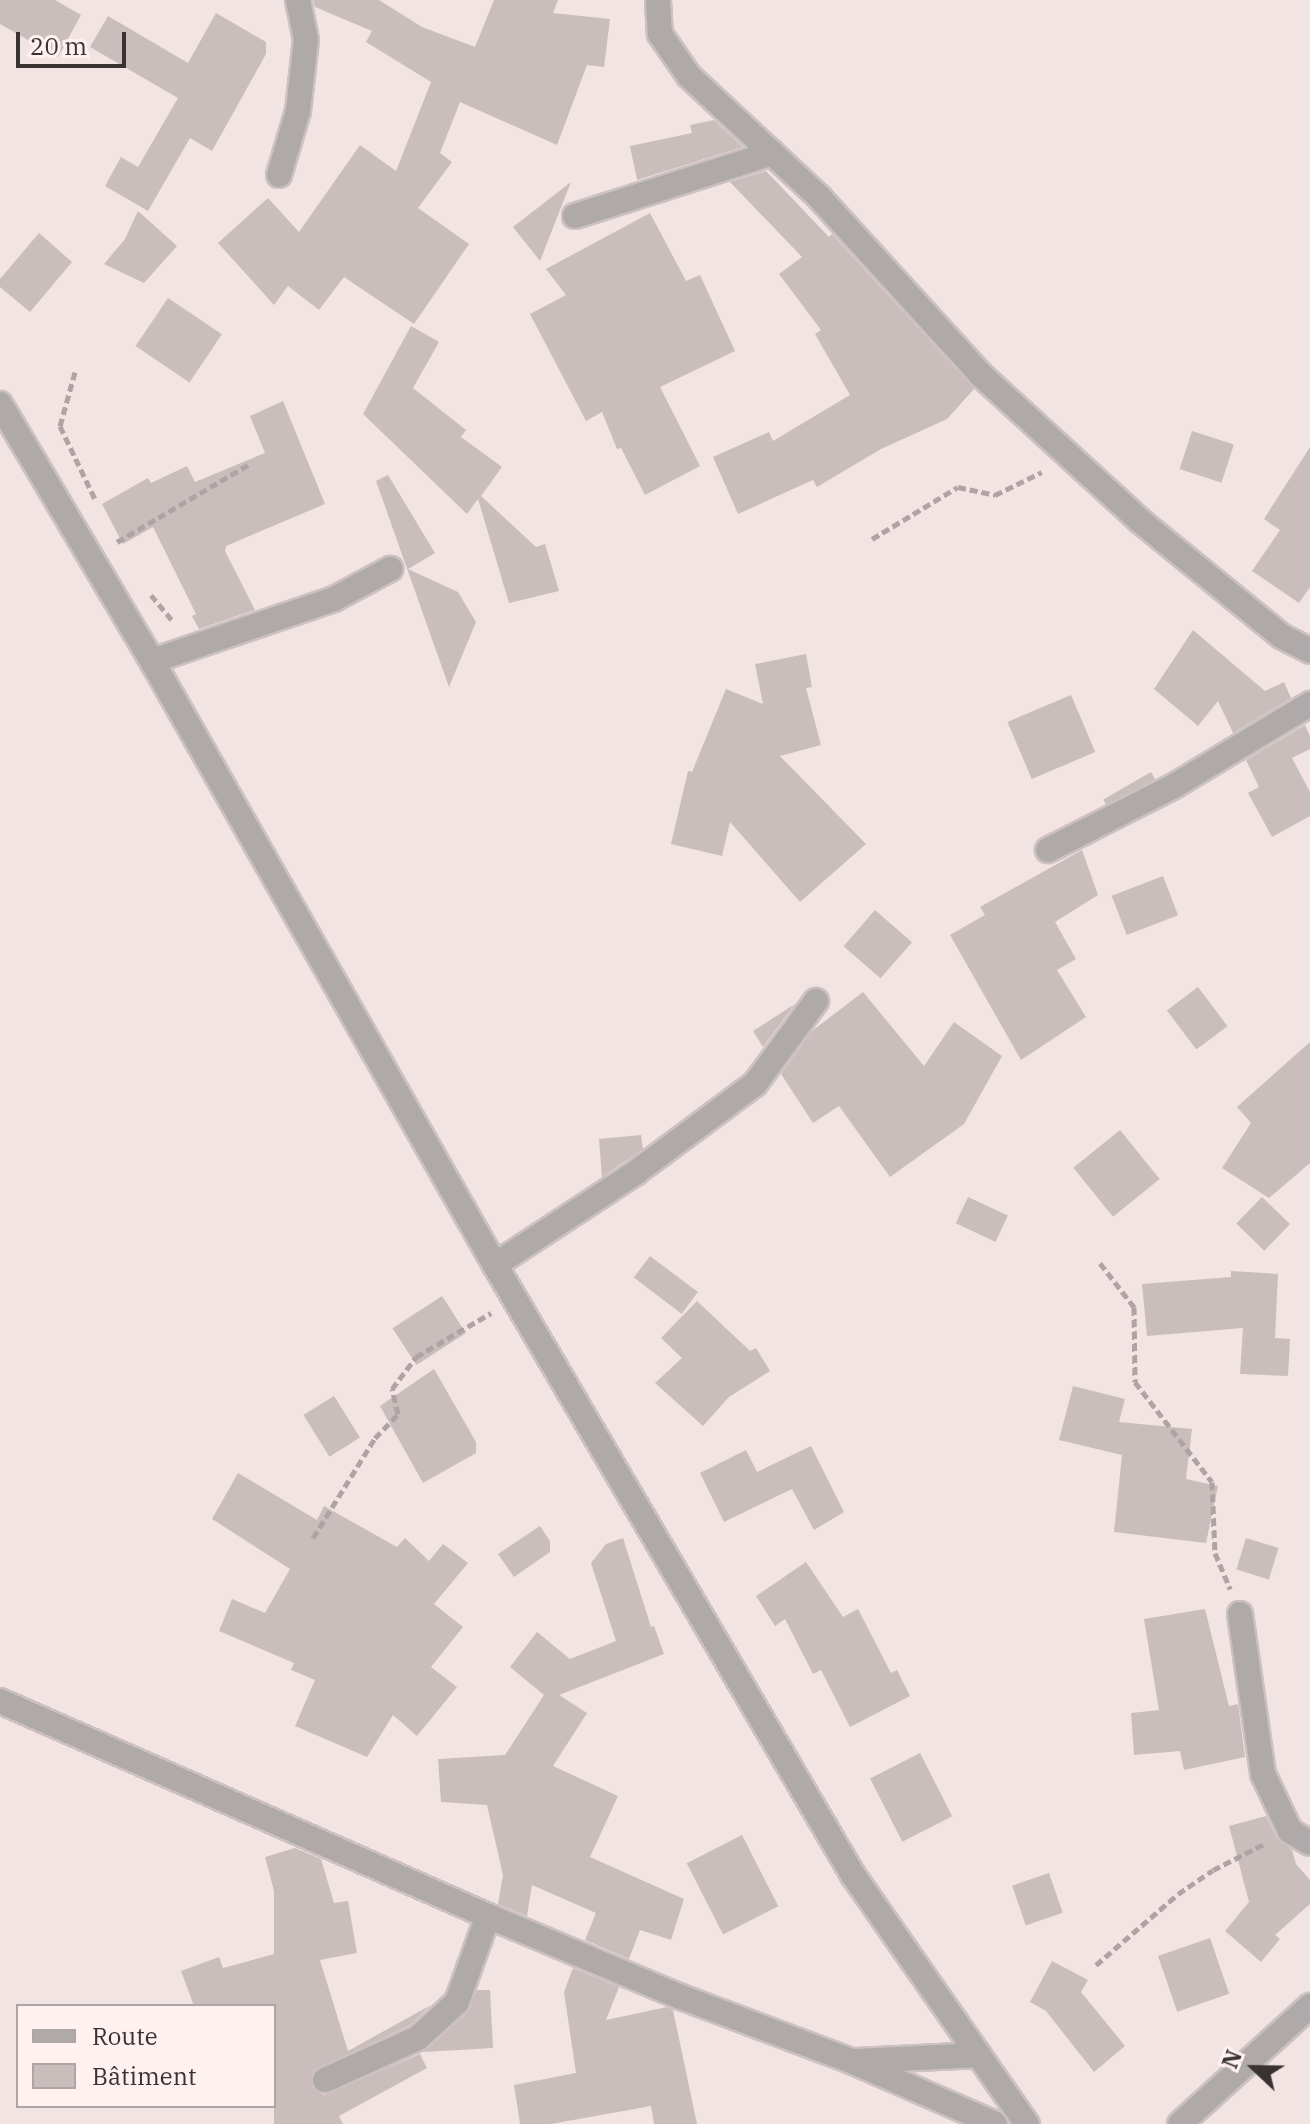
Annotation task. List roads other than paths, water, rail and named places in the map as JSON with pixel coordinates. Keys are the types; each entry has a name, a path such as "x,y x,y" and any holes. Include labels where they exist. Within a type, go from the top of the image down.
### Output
{"street":[{"path":"279,175 298,111 306,40 298,0"},
{"path":"658,0 660,34 689,76 819,197 981,375 1139,520 1281,636 1310,651"},
{"path":"575,216 772,153"},
{"path":"0,404 152,661 515,1300 853,1875 1027,2124"},
{"path":"152,661 334,599 390,569"},
{"path":"1048,850 1174,786 1310,704"},
{"path":"495,1265 635,1173 755,1084 816,1001"},
{"path":"1240,1614 1263,1774 1300,1837"},
{"path":"0,1701 488,1916 681,1997 851,2061 995,2124"},
{"path":"325,2080 418,2038 457,2002 488,1916"},
{"path":"1180,2124 1310,2006"},
{"path":"851,2061 979,2055"}]}
